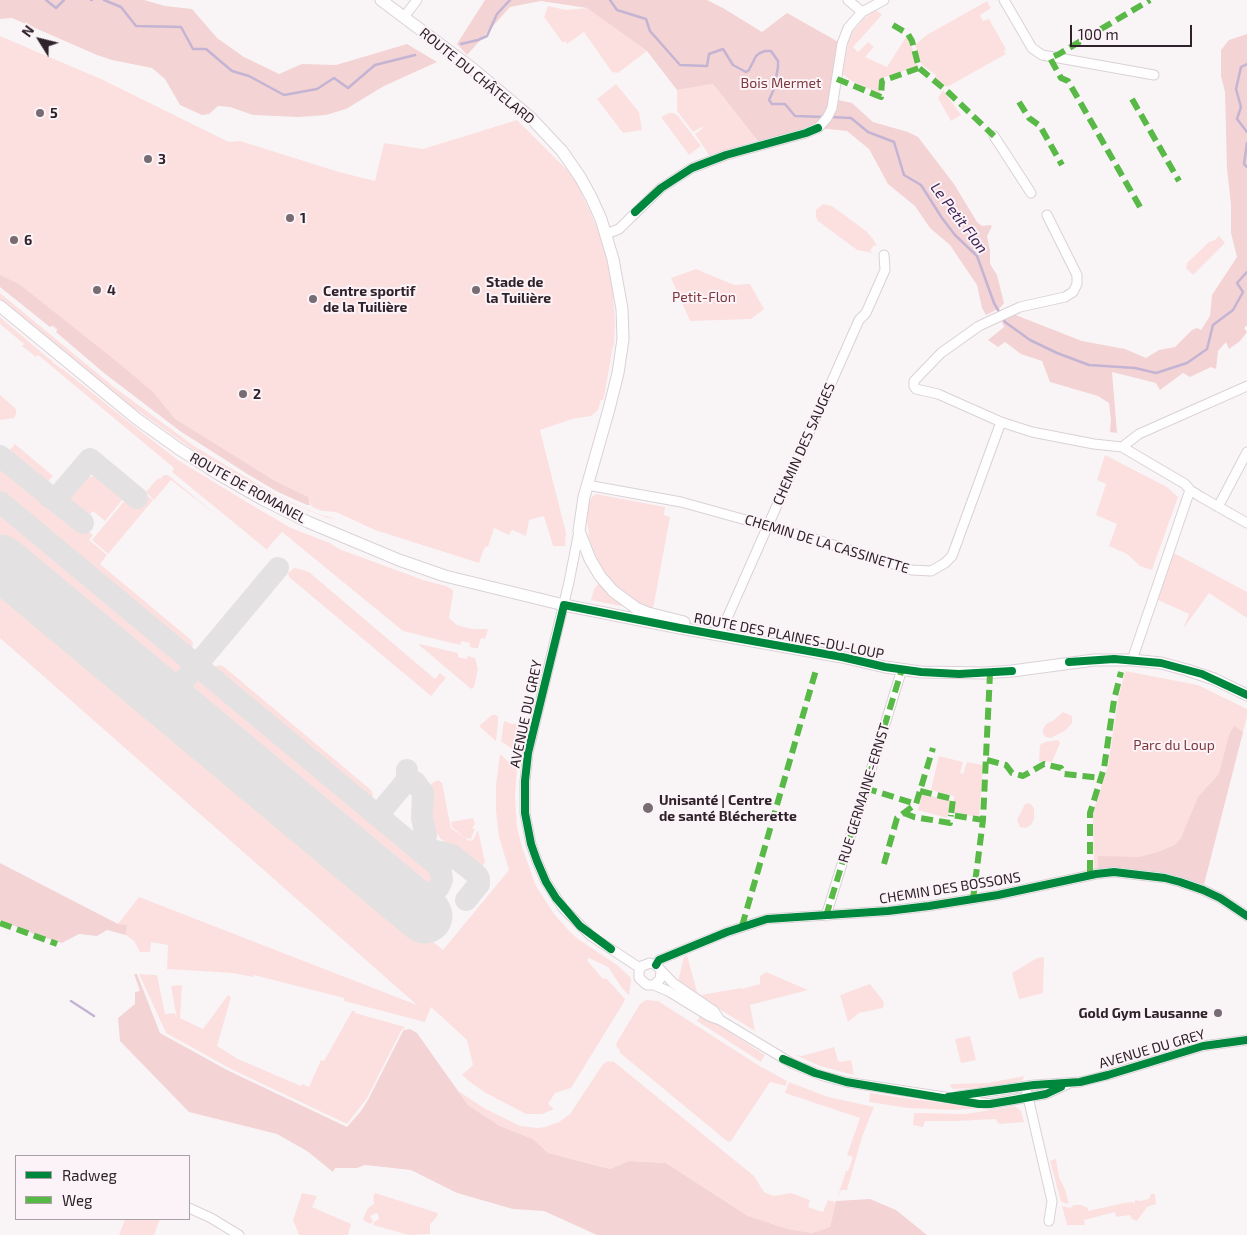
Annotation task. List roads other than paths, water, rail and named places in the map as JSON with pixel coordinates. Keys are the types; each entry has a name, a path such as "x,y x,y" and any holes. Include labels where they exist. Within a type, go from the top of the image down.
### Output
{"main road":[{"name":"ROUTE DU CHÂTELARD","path":"381,0 503,93 530,116 551,138 580,177 591,197 606,234 613,259 622,309 622,350 609,409 587,485 579,531"},
{"name":"ROUTE DE ROMANEL","path":"0,306 106,393 179,449 262,499 317,526 424,569 468,582 564,605"},
{"name":"ROUTE DES PLAINES-DU-LOUP","path":"579,531 590,559 600,576 613,591 628,602 648,614 711,628 720,634"},
{"name":"ROUTE DES PLAINES-DU-LOUP","path":"564,605 665,626 720,634 902,670 921,672 986,673 1094,660 1156,662 1214,679 1247,695"}],"street":[{"path":"404,17 417,0"},
{"path":"848,0 862,12"},
{"path":"606,234 619,229 661,188 692,168 726,155 818,128 827,118 832,108 842,44 846,33 852,22 862,12 884,0"},
{"path":"1004,0 1032,48 1042,55 1154,75"},
{"path":"994,136 1031,193"},
{"path":"1047,215 1077,275 1077,284 1073,292 1065,297 1009,311 968,332 941,353 914,381 914,386 916,389 938,394 1001,422 1032,432 1122,448 1185,484 1190,490 1247,523"},
{"name":"CHEMIN DES SAUGES","path":"720,634 859,320 866,313 885,270 884,255"},
{"path":"1122,448 1139,434 1247,386"},
{"name":"CHEMIN DE LA CASSINETTE","path":"587,485 681,502 818,540 912,570 922,571 938,568 952,556 1001,422"},
{"path":"1218,507 1247,452"},
{"path":"1132,660 1190,490"},
{"name":"AVENUE DU GREY","path":"579,531 564,605 528,753 525,797 529,835 546,882 570,916 591,936 640,968"},
{"name":"RUE GERMAINE-ERNST","path":"826,916 902,670"},
{"name":"CHEMIN DES BOSSONS","path":"658,968 659,960 753,922 782,917 826,916 929,906 998,895 1096,874 1114,872 1156,876 1180,882 1220,898 1247,916"},
{"path":"647,963 658,968 660,979 654,985 647,985 641,982 638,975 640,968 647,963"},
{"name":"AVENUE DU GREY","path":"658,968 683,991 714,1011 720,1020"},
{"name":"AVENUE DU GREY","path":"654,985 668,991 709,1016 720,1020 783,1059 823,1076 846,1082 990,1104 1046,1094 1068,1084"},
{"name":"AVENUE DU GREY","path":"948,1097 1025,1086 1068,1084 1108,1075 1203,1046 1222,1042 1246,1042"},
{"path":"1025,1086 1052,1201 1049,1221"},
{"path":"190,1208 211,1218 239,1235"}],"waterway":[{"name":"Le Petit Flon","path":"46,0 56,8 64,0"},
{"name":"Le Petit Flon","path":"104,0 121,7 136,26 181,27 193,49 206,49 232,71 249,76 284,95 317,89 334,78 348,88 375,65 415,55"},
{"name":"Le Petit Flon","path":"461,44 487,36 497,14 510,0"},
{"name":"Le Petit Flon","path":"610,0 617,10 646,19 650,31 680,65 707,66 709,54 723,49 733,65 746,72 756,56 765,51 771,51 778,61 774,89 769,100 772,104 785,104 795,116 825,117"},
{"name":"Le Petit Flon","path":"1247,64 1241,67 1236,89 1241,107 1237,119 1247,132"},
{"name":"Le Petit Flon","path":"830,117 851,118 868,132 894,142 904,175 921,185 955,235 977,256 994,303 1005,322 1030,340 1089,365 1135,368 1156,373 1187,363 1207,349 1213,325 1233,310 1243,292 1237,283 1247,272"},
{"name":"Le Petit Flon","path":"1247,143 1244,164 1247,167"},
{"path":"71,1001 94,1016"}],"place":[{"name":"5","path":"40,113"},
{"name":"3","path":"148,159"},
{"name":"1","path":"290,218"},
{"name":"6","path":"14,240"},
{"name":"4","path":"97,290"},
{"name":"Stade de la Tuilière","path":"476,290"},
{"name":"Centre sportif de la Tuilière","path":"313,299"},
{"name":"2","path":"243,394"},
{"name":"Unisanté | Centre de santé Blécherette","path":"648,808"},
{"name":"Gold Gym Lausanne","path":"1218,1013"}],"park label":[{"name":"Bois Mermet","path":"781,83"},
{"name":"Petit-Flon","path":"704,297"},
{"name":"Parc du Loup","path":"1174,745"}]}
